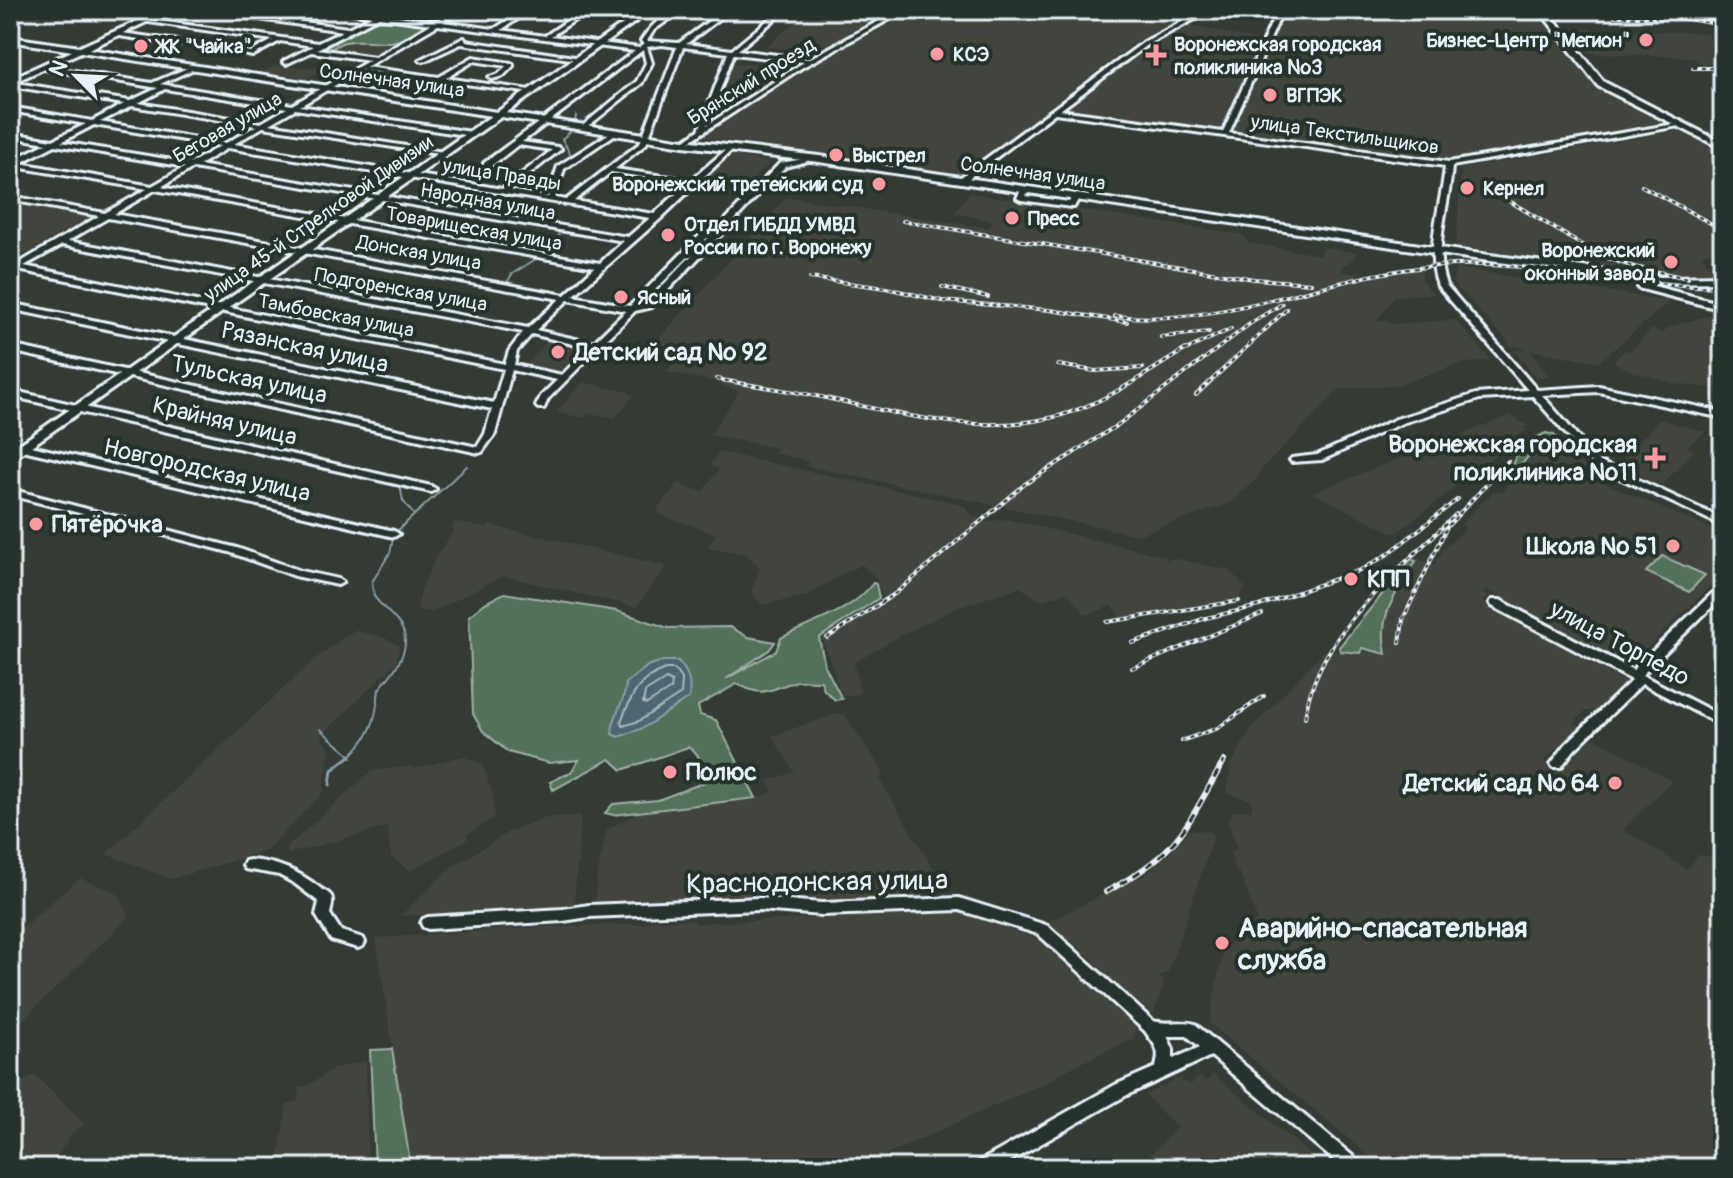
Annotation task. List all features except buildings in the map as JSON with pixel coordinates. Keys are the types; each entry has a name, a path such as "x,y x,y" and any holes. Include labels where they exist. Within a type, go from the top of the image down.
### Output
{"main road":[{"path":"11,81 35,66 43,52 111,35 166,10"},
{"path":"11,81 166,10"},
{"name":"улица 45-й Стрелковой Дивизии","path":"10,457 648,10"},
{"path":"1546,10 1609,89 1723,144"},
{"path":"10,42 43,52 73,53"},
{"path":"10,42 73,53"},
{"path":"11,81 73,53"},
{"name":"Солнечная улица","path":"73,53 499,114 730,149 776,159 960,182 1517,264 1661,280 1723,279"},
{"name":"Солнечная улица","path":"804,161 1437,253"},
{"name":"Солнечная улица","path":"1517,264 1651,288 1723,307"}],"street":[{"path":"199,10 348,30"},
{"path":"338,10 598,45 645,48 681,45 811,61"},
{"name":"Беговая улица","path":"12,269 460,10"},
{"path":"494,31 528,10"},
{"path":"545,38 587,10"},
{"path":"584,127 640,82 647,73 649,63 644,41 652,29 679,10"},
{"path":"569,201 640,147 681,45 728,10"},
{"path":"702,130 732,51 783,10"},
{"name":"Брянский проезд","path":"684,143 811,61 903,10"},
{"path":"960,182 1146,43 1191,19 1223,10"},
{"path":"1225,134 1280,10"},
{"path":"286,62 378,16"},
{"path":"145,21 318,45"},
{"path":"422,60 485,30"},
{"path":"111,35 178,43"},
{"path":"234,51 252,54 279,40"},
{"path":"460,42 578,58"},
{"path":"487,165 645,48"},
{"path":"310,50 376,59"},
{"path":"439,80 473,59 511,65 501,75 492,77"},
{"path":"42,68 471,134"},
{"path":"153,85 192,68"},
{"path":"361,68 530,92"},
{"path":"11,81 131,104 443,154"},
{"path":"11,164 165,87"},
{"name":"улица Правды","path":"10,109 657,217"},
{"name":"улица Текстильщиков","path":"1053,111 1449,164 1682,124"},
{"path":"551,198 561,168 615,132"},
{"name":"Народная улица","path":"10,135 630,240"},
{"path":"504,191 558,149 517,143"},
{"path":"498,407 513,351 730,149"},
{"path":"541,406 563,378 631,309 649,305 660,287 776,159 804,161"},
{"path":"660,287 783,165 804,161"},
{"name":"Товарищеская улица","path":"11,164 603,266"},
{"path":"1449,164 1437,253 1442,286 1587,455 1604,469 1723,523"},
{"path":"610,170 694,183"},
{"name":"Донская улица","path":"10,198 631,309"},
{"name":"Подгоренская улица","path":"61,242 531,331 593,346"},
{"name":"Тамбовская улица","path":"12,269 563,378"},
{"name":"Рязанская улица","path":"10,306 498,407"},
{"name":"Тульская улица","path":"10,348 479,450 490,434 498,407"},
{"path":"1295,460 1319,458 1337,452 1399,421 1479,396 1532,391 1612,391 1723,415"},
{"name":"Крайняя улица","path":"10,393 431,489"},
{"name":"Новгородская улица","path":"10,444 394,534"},
{"path":"10,492 233,550 299,574 338,582"},
{"path":"1557,764 1723,590"},
{"name":"улица Торпедо","path":"1496,603 1723,722"},
{"path":"250,865 275,866 293,875 326,900 323,915 336,936 358,942"},
{"name":"Краснодонская улица","path":"428,923 563,915 577,911 760,904 822,909 959,904 1043,930 1164,1041 1167,1050 1162,1072"},
{"path":"1148,1026 1162,1030 1190,1029 1355,1168"},
{"path":"983,1168 1121,1090 1212,1049"}],"shaded area":[{"path":"827,10 894,10 820,53 765,47 802,17 815,19"},
{"path":"911,10 1212,10 1182,18 1139,40 957,176 698,136 794,76"},
{"path":"1285,10 1528,10 1539,14 1598,88 1667,125 1446,162 1230,134"},
{"path":"1187,24 1259,41 1221,131 1062,110 1145,46"},
{"path":"425,25 371,57 321,50 334,43 330,42"},
{"path":"1570,28 1706,33 1723,52 1723,65 1700,63 1693,57 1589,53"},
{"path":"733,63 793,67 751,93 745,92 745,89 725,89"},
{"path":"274,66 328,66 302,82 256,75"},
{"path":"1678,131 1723,153 1723,250 1701,254 1713,272 1680,273 1604,257 1593,259 1632,270 1634,276 1456,248 1461,169"},
{"path":"732,155 771,162 734,198 691,191"},
{"path":"969,193 1244,235 1248,243 1320,255 1323,247 1358,253 1350,263 1343,265 1342,271 1366,276 1422,266 1422,280 1433,294 1395,296 1376,321 1387,320 1391,324 1456,320 1491,360 1460,364 1395,386 1340,389 1260,471 1259,477 1228,504 1138,535 806,466 808,461 774,453 777,448 709,435 739,392 715,382 666,372 680,355 676,353 677,350 652,346 787,197 989,228 993,221 954,213"},
{"path":"10,202 48,209 90,217 10,263"},
{"path":"1456,268 1670,301 1599,362 1529,350 1550,377 1537,378 1514,350 1528,349 1512,346 1453,283"},
{"path":"1723,311 1723,389 1674,384 1619,367 1613,362 1624,350 1630,351 1651,329 1664,333 1665,329 1673,326"},
{"name":"Детский сад № 92","path":"548,340 583,347 560,372 524,367"},
{"path":"583,382 628,392 633,397 615,418 588,413 583,418 556,412"},
{"path":"1511,415 1528,426 1524,428 1527,430 1396,534 1312,493"},
{"name":"Воронежская городская поликлиника №11","path":"1660,419 1705,432 1687,447 1694,451 1662,485 1616,465"},
{"path":"1552,444 1566,456 1575,456 1602,482 1723,534 1723,574 1628,666 1487,590 1483,593 1489,597 1483,601 1626,682 1595,711 1586,711 1579,717 1574,723 1580,726 1543,762 1559,771 1591,739 1600,740 1672,781 1623,830 1687,869 1699,855 1710,856 1723,839 1723,1168 1384,1168 1209,1023 1223,950 1257,919 1240,874 1234,868 1230,851 1238,849 1227,822 1232,811 1252,810 1252,800 1226,793 1231,765 1250,730 1324,651 1360,653 1382,635 1386,610 1418,558 1434,565 1443,549 1466,528 1461,525 1471,513 1494,491 1502,493 1533,452 1543,456"},
{"path":"719,452 952,502 966,507 971,515 985,522 1006,519 1164,556 1168,560 1172,558 1229,570 1246,588 1239,598 1121,618 1111,606 1086,615 1067,592 1041,601 1020,587 959,607 903,634 854,663 860,694 842,696 822,638 883,598 876,578 862,565 807,596 762,605 751,592 760,568 747,554 706,547 717,534 660,515 658,508 678,482 684,484 682,486 703,491 719,469 710,466"},
{"path":"455,522 487,528 490,525 667,566 636,607 503,576 432,612 417,610 422,587 437,555 454,530 451,528"},
{"path":"354,630 383,637 400,646 396,663 320,737 330,748 322,794 266,851 171,879 106,854 315,659"},
{"path":"844,714 884,773 880,780 937,875 939,880 922,897 832,901 830,898 815,902 807,892 595,903 597,875 607,829 639,813 756,798 773,792 768,781 794,772 772,736"},
{"path":"463,756 483,765 493,796 494,818 467,835 468,839 410,871 391,857 387,827 288,854 287,847 371,771 413,766 414,769"},
{"path":"581,815 574,906 400,916 452,867 510,831 545,818"},
{"path":"1190,830 1209,831 1214,836 1168,972 1159,976 1164,983 1154,1014 1127,994 1075,943 1045,923 1146,874"},
{"path":"80,878 117,893 129,917 23,1020 14,1025 10,1018 10,938"},
{"path":"948,913 965,915 1048,942 1136,1026 1134,1038 1056,1075 1056,1078 857,1168 411,1168 376,938 641,924 655,920 694,920 695,923"},
{"path":"366,1061 368,1168 277,1168 287,1104 298,1101 299,1087 309,1085 334,1068"},
{"path":"1213,1074 1327,1168 1136,1168 1177,1128 1145,1095 1177,1079 1191,1084 1199,1076 1206,1081"},
{"path":"31,1076 36,1076 85,1124 73,1132 49,1168 10,1168 10,1091"}],"green space":[{"path":"376,18 425,25 393,42 345,42 321,50 334,43 330,42"},
{"path":"1546,433 1554,435 1573,456 1566,456 1556,446 1548,444 1532,452 1518,469 1512,466 1525,446"},
{"path":"1662,556 1705,575 1689,592 1646,572"},
{"path":"1411,559 1416,561 1386,616 1386,654 1362,648 1360,653 1340,651 1339,647"},
{"path":"873,583 876,584 879,598 819,638 825,666 842,699 835,700 824,690 821,681 804,680 760,692 737,684 698,706 700,715 716,720 756,798 613,815 605,813 613,804 658,800 708,781 697,754 688,747 622,770 610,759 553,790 550,782 571,772 579,760 549,763 508,752 483,731 473,714 469,616 504,593 617,611 668,628 730,627 748,637 775,642 769,650 726,679 776,651 781,638 854,602"},
{"path":"392,1049 411,1168 375,1168 370,1050"}],"water":[{"path":"678,661 682,665 690,687 689,698 643,728 619,737 612,734 626,683 649,665"}],"waterway":[{"path":"575,123 576,115"},
{"path":"572,157 562,139 573,129"},
{"path":"545,255 557,244 559,232"},
{"path":"507,283 512,274 539,257"},
{"path":"350,756 368,735 379,689 404,651 404,634 400,625 374,596 372,582 390,553 394,534 467,466"},
{"path":"400,485 403,501 414,515"},
{"path":"320,729 350,756"},
{"path":"330,785 332,770 350,756"}],"railway":[{"path":"1615,16 1682,18 1723,25"},
{"path":"1693,68 1723,68"},
{"path":"1642,186 1723,230"},
{"path":"1488,188 1598,255 1634,267 1688,278"},
{"path":"903,221 1254,279 1311,283"},
{"path":"1115,316 1157,318 1238,308 1356,279 1438,266 1509,266 1687,286 1723,287"},
{"path":"810,278 886,288 942,301 1050,310 1127,322"},
{"path":"942,287 988,297"},
{"path":"827,638 896,593 1025,484 1119,424 1251,323 1282,304"},
{"path":"1196,395 1287,309"},
{"path":"1181,352 1231,329"},
{"path":"1161,337 1209,332"},
{"path":"1181,352 1186,349"},
{"path":"717,379 914,417 1002,424 1062,415 1095,403 1181,352"},
{"path":"1058,365 1095,371 1143,368"},
{"path":"1400,643 1403,619 1447,527 1508,461"},
{"path":"1132,643 1206,618 1259,606 1363,569 1388,554 1458,499"},
{"path":"1305,717 1313,686 1343,631 1386,581 1456,514"},
{"path":"1107,622 1239,601"},
{"path":"1132,668 1262,614"},
{"path":"1181,741 1218,728 1264,696"},
{"path":"1106,892 1150,864 1178,837 1224,761"}],"place":[{"name":"Бизнес-Центр \"Мегион\"","path":"1646,40"},
{"name":"ЖК \"Чайка\"","path":"141,46"},
{"name":"КСЭ","path":"937,54"},
{"name":"Воронежская городская поликлиника №3","path":"1156,55"},
{"name":"ВГПЭК","path":"1270,95"},
{"name":"Выстрел","path":"836,155"},
{"name":"Воронежский третейский суд","path":"879,184"},
{"name":"Кернел","path":"1467,188"},
{"name":"Пресс","path":"1012,218"},
{"name":"Отдел ГИБДД УМВД России по г. Воронежу","path":"668,235"},
{"name":"Воронежский оконный завод","path":"1671,262"},
{"name":"Ясный","path":"621,297"},
{"name":"Детский сад № 92","path":"558,352"},
{"name":"Воронежская городская поликлиника №11","path":"1655,458"},
{"name":"Пятёрочка","path":"36,524"},
{"name":"Школа № 51","path":"1673,546"},
{"name":"КПП","path":"1351,579"},
{"name":"Полюс","path":"670,772"},
{"name":"Детский сад № 64","path":"1615,783"},
{"name":"Аварийно-спасательная служба","path":"1222,943"}]}
